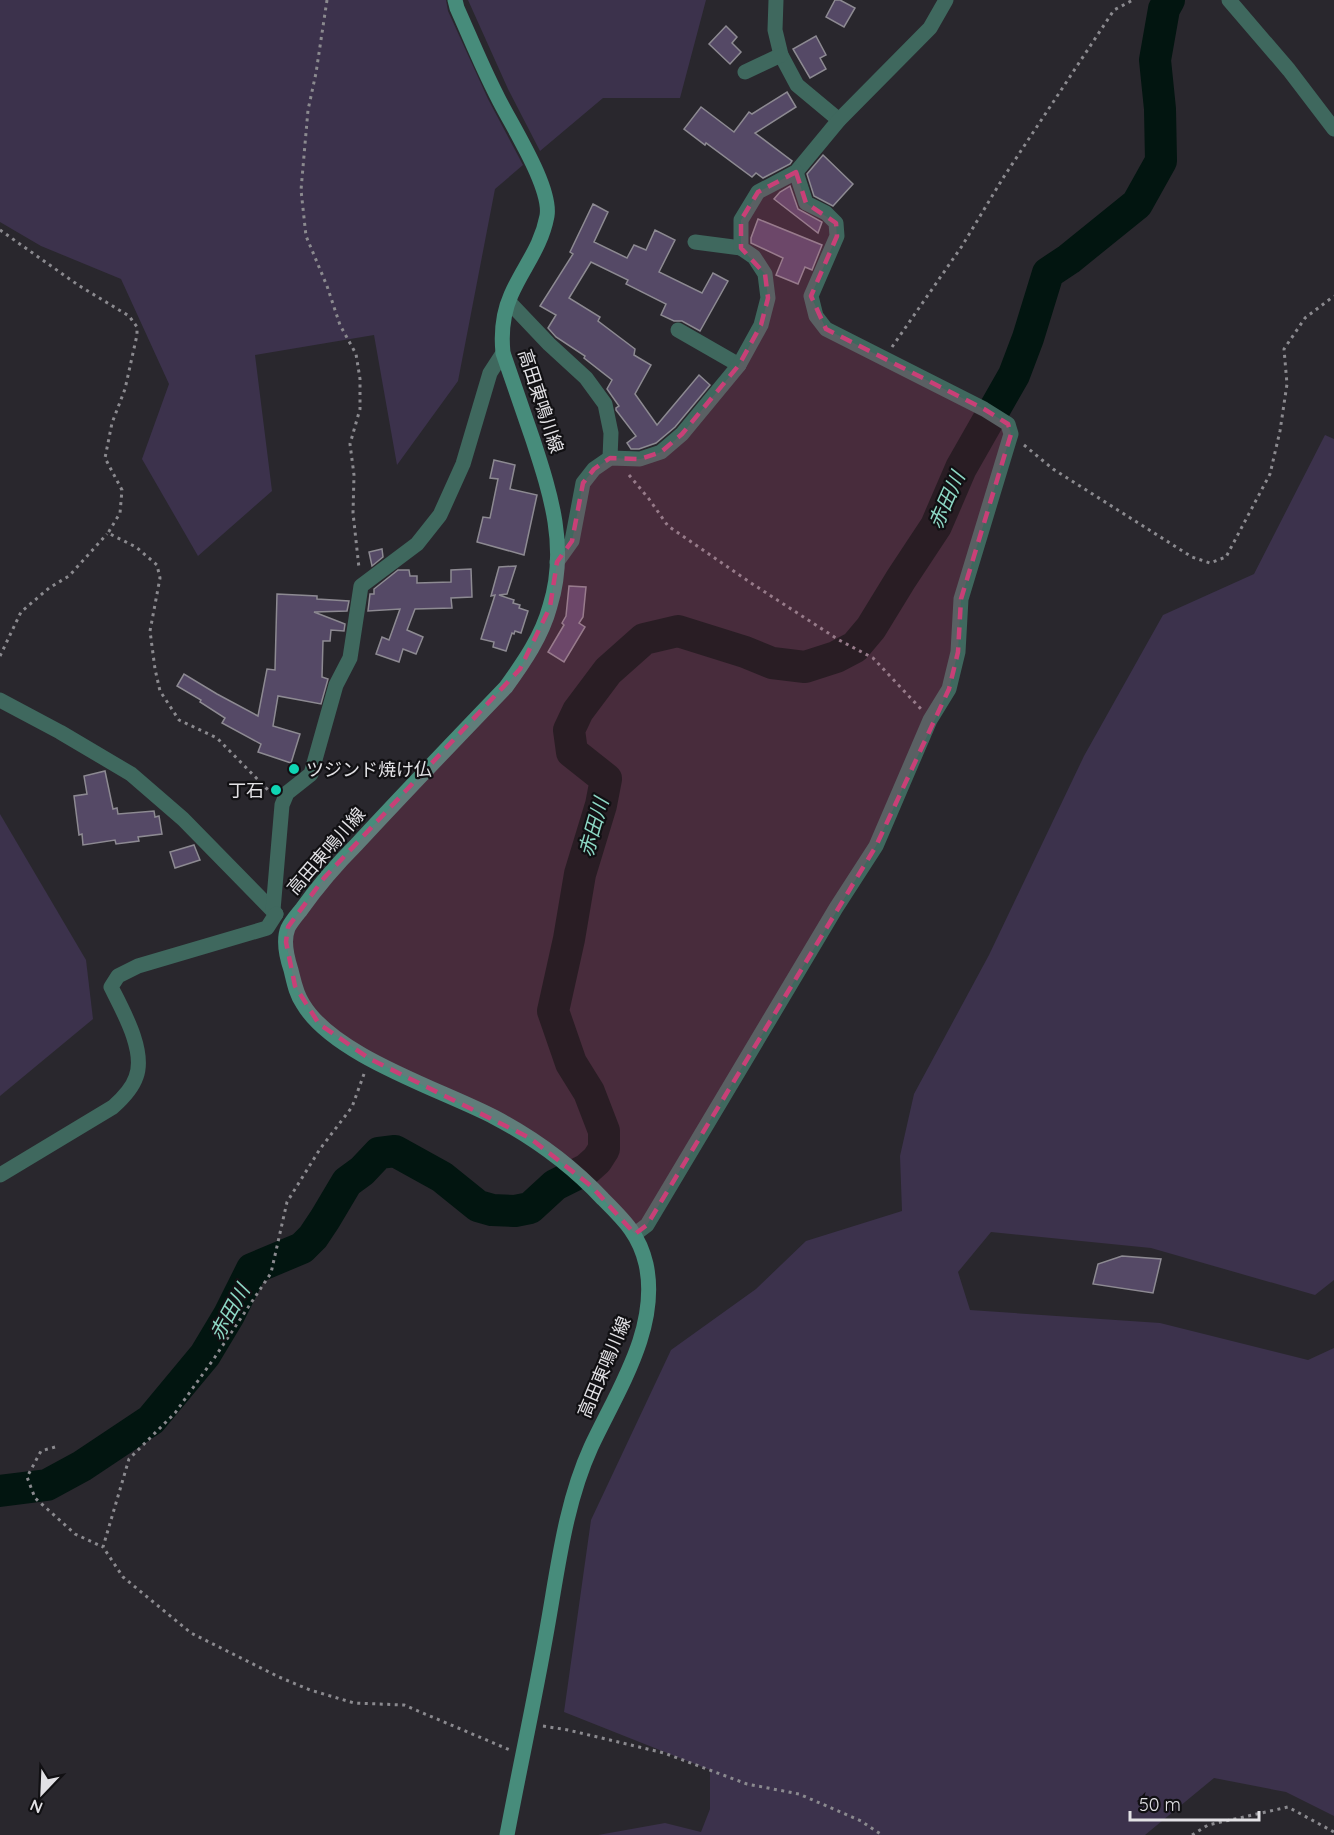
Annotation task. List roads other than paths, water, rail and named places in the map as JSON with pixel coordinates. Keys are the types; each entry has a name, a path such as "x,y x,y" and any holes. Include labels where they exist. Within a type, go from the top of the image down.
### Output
{"main road":[{"name":"高田東鳴川線","path":"455,0 496,95 537,171 544,195 547,214 537,249 510,296 501,334 503,353 550,491 556,523 558,562 556,580 550,607 538,637 520,669 506,687 324,878 288,927 286,942 295,986 303,1004 319,1024 344,1044 370,1059 495,1118 530,1138 591,1186 635,1234 645,1261 650,1288 643,1334 589,1452 577,1485 564,1538 507,1835"}],"street":[{"path":"776,0 775,30 781,55 797,85 839,120"},
{"path":"741,248 741,220 758,192 796,172 839,120 930,28 946,0"},
{"path":"1229,0 1289,70 1334,129"},
{"path":"745,72 781,55"},
{"path":"635,1234 647,1225 836,908 876,846 930,720 949,689 958,652 961,599 1010,429 984,409 826,329 816,316 811,296 837,236 836,223 826,213 806,203 796,172"},
{"path":"558,562 572,541 583,483 594,470 610,458 640,459 661,452 682,434 739,365 761,325 768,297 765,274 754,257 741,248 695,242"},
{"path":"509,302 586,378 605,404 611,433 610,458"},
{"path":"678,330 739,365"},
{"path":"0,1175 113,1107 125,1095 136,1077 140,1057 127,1020 111,987 118,976 138,966 267,928 274,912 282,805 287,793 311,774 336,685 350,658 361,586 417,544 440,515 463,464 490,373 503,353"},
{"path":"0,700 131,774 183,819 288,927"}],"waterway":[{"name":"赤田川","path":"0,1491 47,1485 82,1466 151,1420 205,1355 229,1315 252,1269 302,1248 313,1237 347,1182 362,1171 379,1153 395,1151 442,1177 478,1206 492,1210 515,1211 530,1208 555,1185 587,1169 597,1160 604,1149 604,1131 589,1092 571,1063 553,1011 580,874 601,805 606,779 572,752 569,730 578,711 608,671 644,639 678,631 772,663 805,667 836,657 855,647 871,628 936,526 961,468 1014,375 1048,273 1069,259 1137,204 1161,161 1160,109 1155,60 1164,9 1169,0"}],"place":[{"name":"ツジンド焼け仏","path":"294,769"},
{"name":"丁石","path":"276,790"}]}
